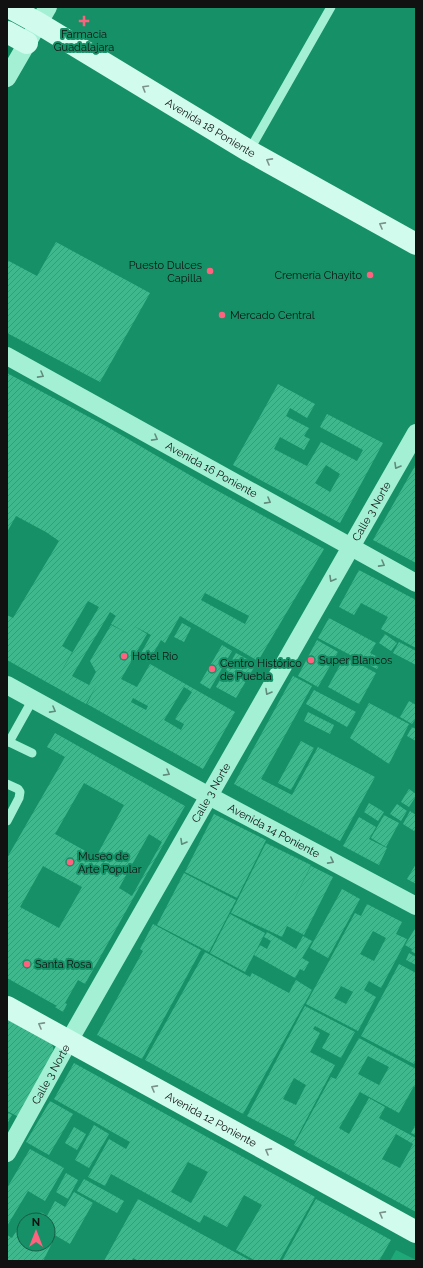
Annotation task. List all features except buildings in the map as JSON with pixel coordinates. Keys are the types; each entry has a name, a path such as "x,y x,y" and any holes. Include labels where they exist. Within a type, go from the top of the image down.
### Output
{"street":[{"name":"Avenida 18 Poniente","path":"9,7 43,15 249,151 416,244"},
{"path":"7,78 43,15"},
{"path":"7,32 27,43"},
{"name":"Avenida 16 Poniente","path":"7,356 416,583"},
{"name":"Calle 3 Norte","path":"7,1153 69,1041 416,433"},
{"name":"Avenida 14 Poniente","path":"7,685 209,796 416,906"},
{"name":"Avenida 12 Poniente","path":"7,1007 416,1232"}],"lane":[{"path":"249,151 331,7"},
{"path":"32,753 8,741 33,699"},
{"path":"7,784 20,792 19,798 7,821"}],"green space":[{"path":"396,1250 416,1260 416,1261 390,1261"}],"place":[{"name":"Farmacia Guadalajara","path":"84,21"},
{"name":"Puesto Dulces Capilla","path":"210,271"},
{"name":"Cremería Chayito","path":"370,275"},
{"name":"Mercado Central","path":"222,315"},
{"name":"Hotel Rio","path":"124,656"},
{"name":"Super Blancos","path":"311,660"},
{"name":"Centro Histórico de Puebla","path":"212,669"},
{"name":"Museo de Arte Popular","path":"70,862"},
{"name":"Santa Rosa","path":"27,964"}]}
